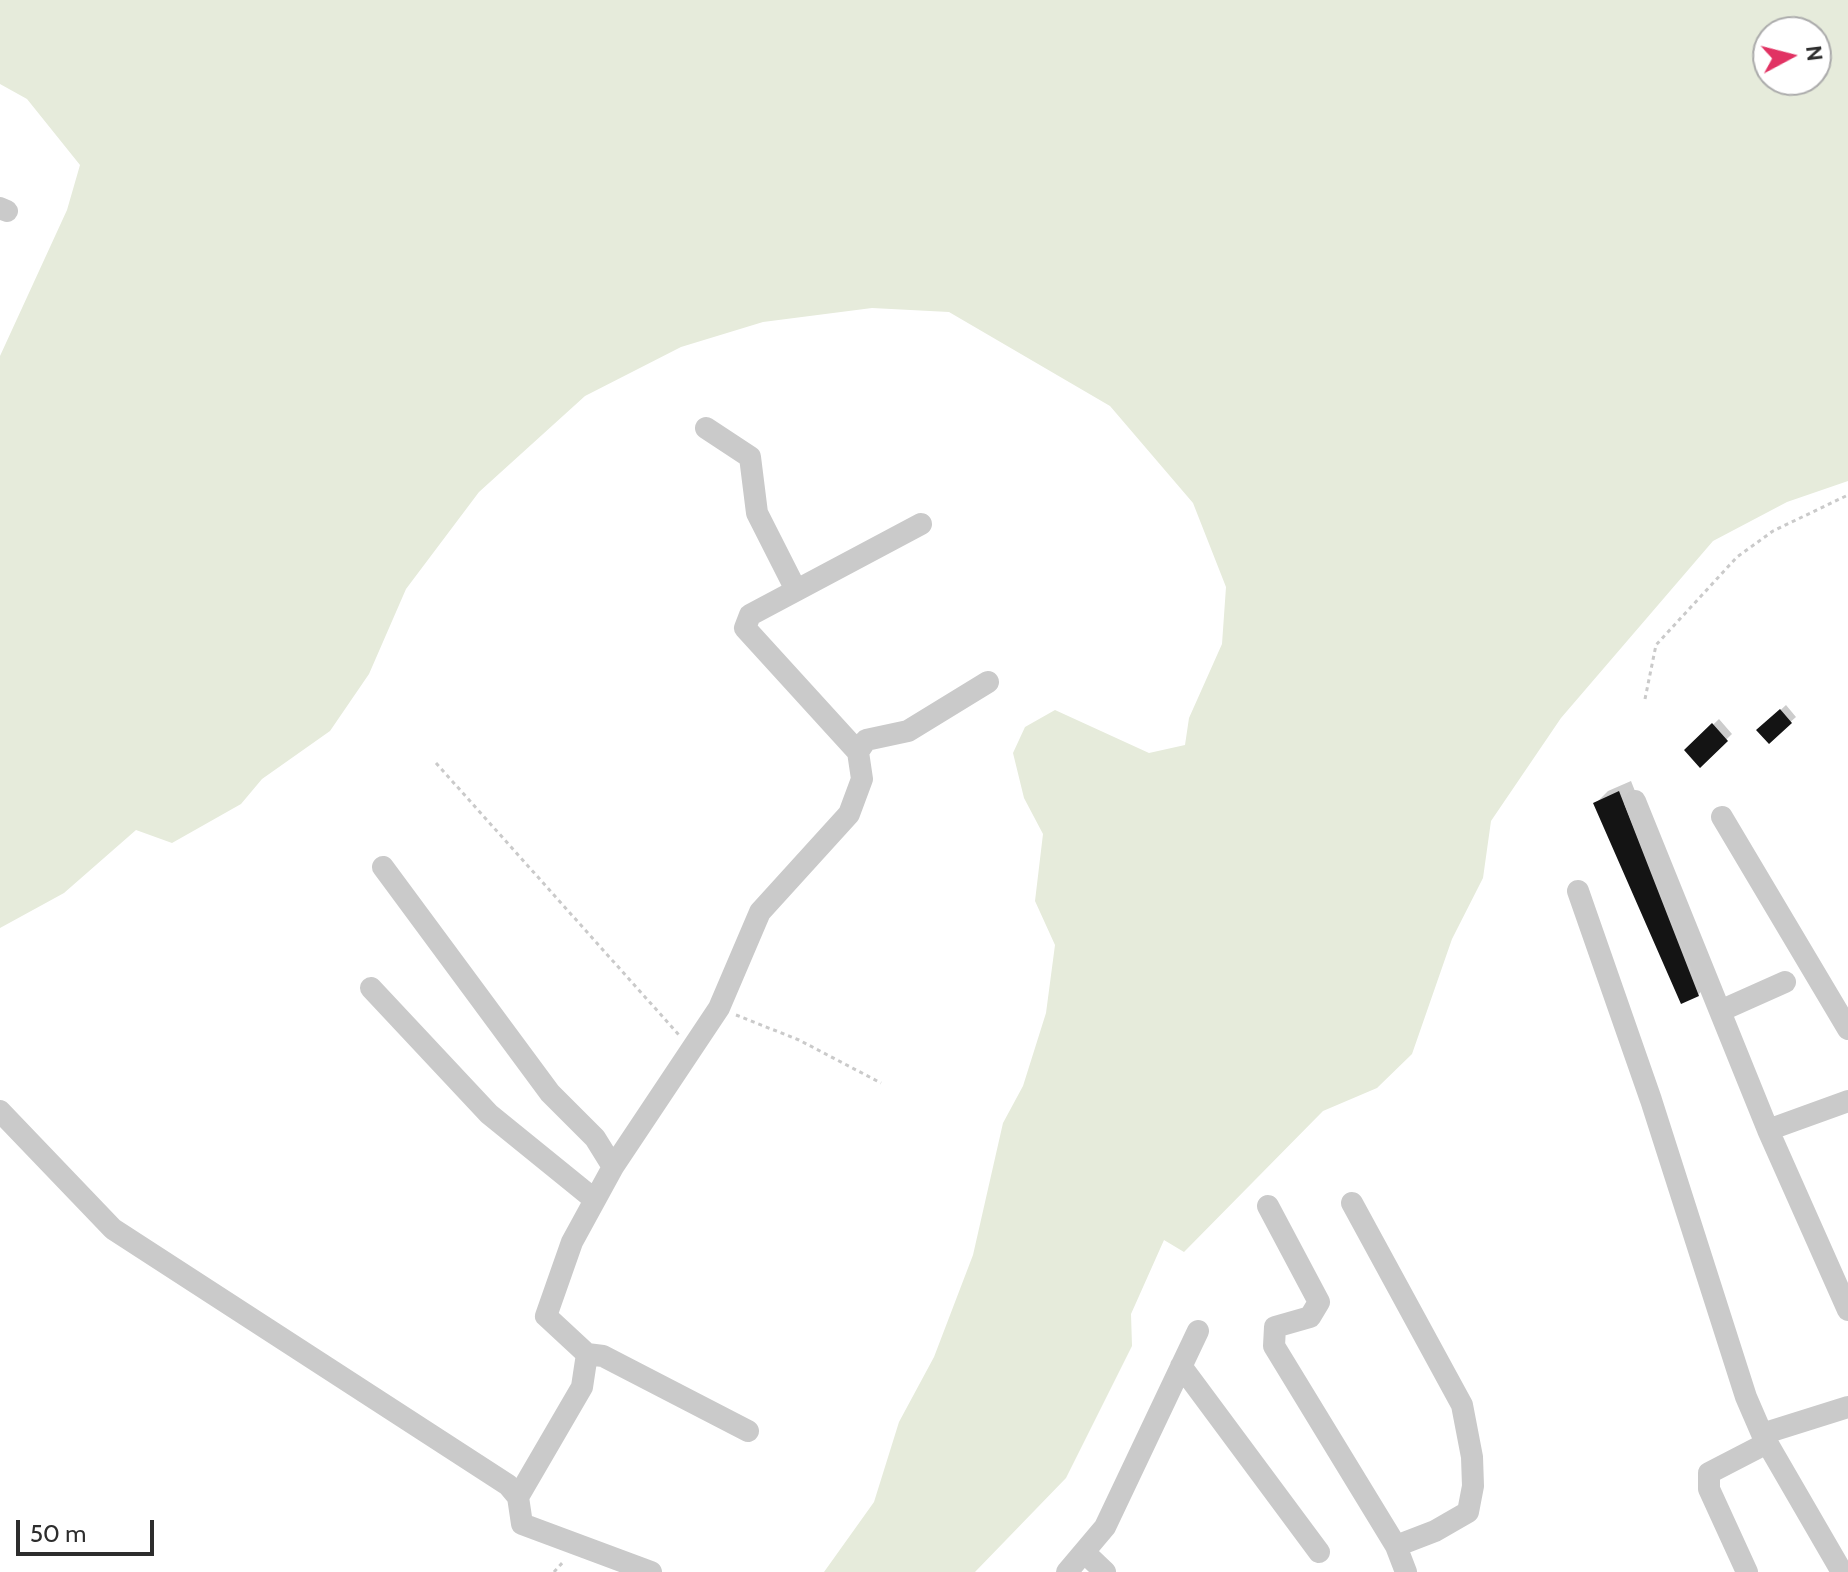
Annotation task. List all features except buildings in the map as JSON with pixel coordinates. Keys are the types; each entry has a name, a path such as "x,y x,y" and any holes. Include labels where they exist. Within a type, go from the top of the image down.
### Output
{"street":[{"path":"706,428 750,457 757,513 796,590"},
{"path":"748,1431 603,1356 587,1354 546,1316 572,1242 613,1167 719,1008 760,912 849,814 862,779 858,752 745,628 750,615 921,524"},
{"path":"858,752 866,740 908,731 988,682"},
{"path":"1635,801 1768,1130 1848,1310"},
{"path":"1722,817 1848,1029"},
{"path":"383,867 550,1093 595,1138 613,1167"},
{"path":"1578,891 1651,1100 1746,1397 1764,1439 1842,1572"},
{"path":"1720,1011 1785,982"},
{"path":"371,988 489,1114 595,1200"},
{"path":"1768,1130 1848,1101"},
{"path":"0,1111 113,1229 508,1485 518,1497 522,1524 651,1572"},
{"path":"1352,1203 1462,1405 1472,1457 1473,1486 1468,1512 1435,1531 1396,1546"},
{"path":"1268,1206 1319,1302 1310,1317 1275,1327 1274,1346 1396,1546 1406,1572"},
{"path":"1067,1572 1105,1527 1198,1331"},
{"path":"518,1497 582,1387 587,1354"},
{"path":"1181,1366 1319,1552"},
{"path":"1747,1572 1709,1489 1709,1473 1764,1439 1848,1407"},
{"path":"1084,1552 1105,1572"}],"path":[{"path":"1645,699 1656,645 1737,557 1773,531 1848,495"},
{"path":"436,763 693,1051"},
{"path":"719,1008 799,1040 881,1083"}],"green space":[{"path":"0,0 1848,0 1848,481 1787,502 1713,541 1561,718 1491,821 1483,878 1452,939 1412,1054 1377,1088 1323,1111 1184,1252 1164,1240 1131,1314 1132,1346 1066,1478 975,1572 824,1572 874,1502 899,1422 934,1357 973,1255 1003,1123 1023,1086 1046,1013 1055,945 1035,901 1043,834 1024,798 1013,753 1025,727 1055,710 1149,753 1185,745 1189,718 1222,644 1226,587 1193,503 1110,406 949,312 872,308 763,322 681,347 585,396 479,492 406,589 369,674 330,731 262,779 241,804 172,843 136,830 64,893 0,928 0,356 67,210 80,165 27,99 0,84"}]}
